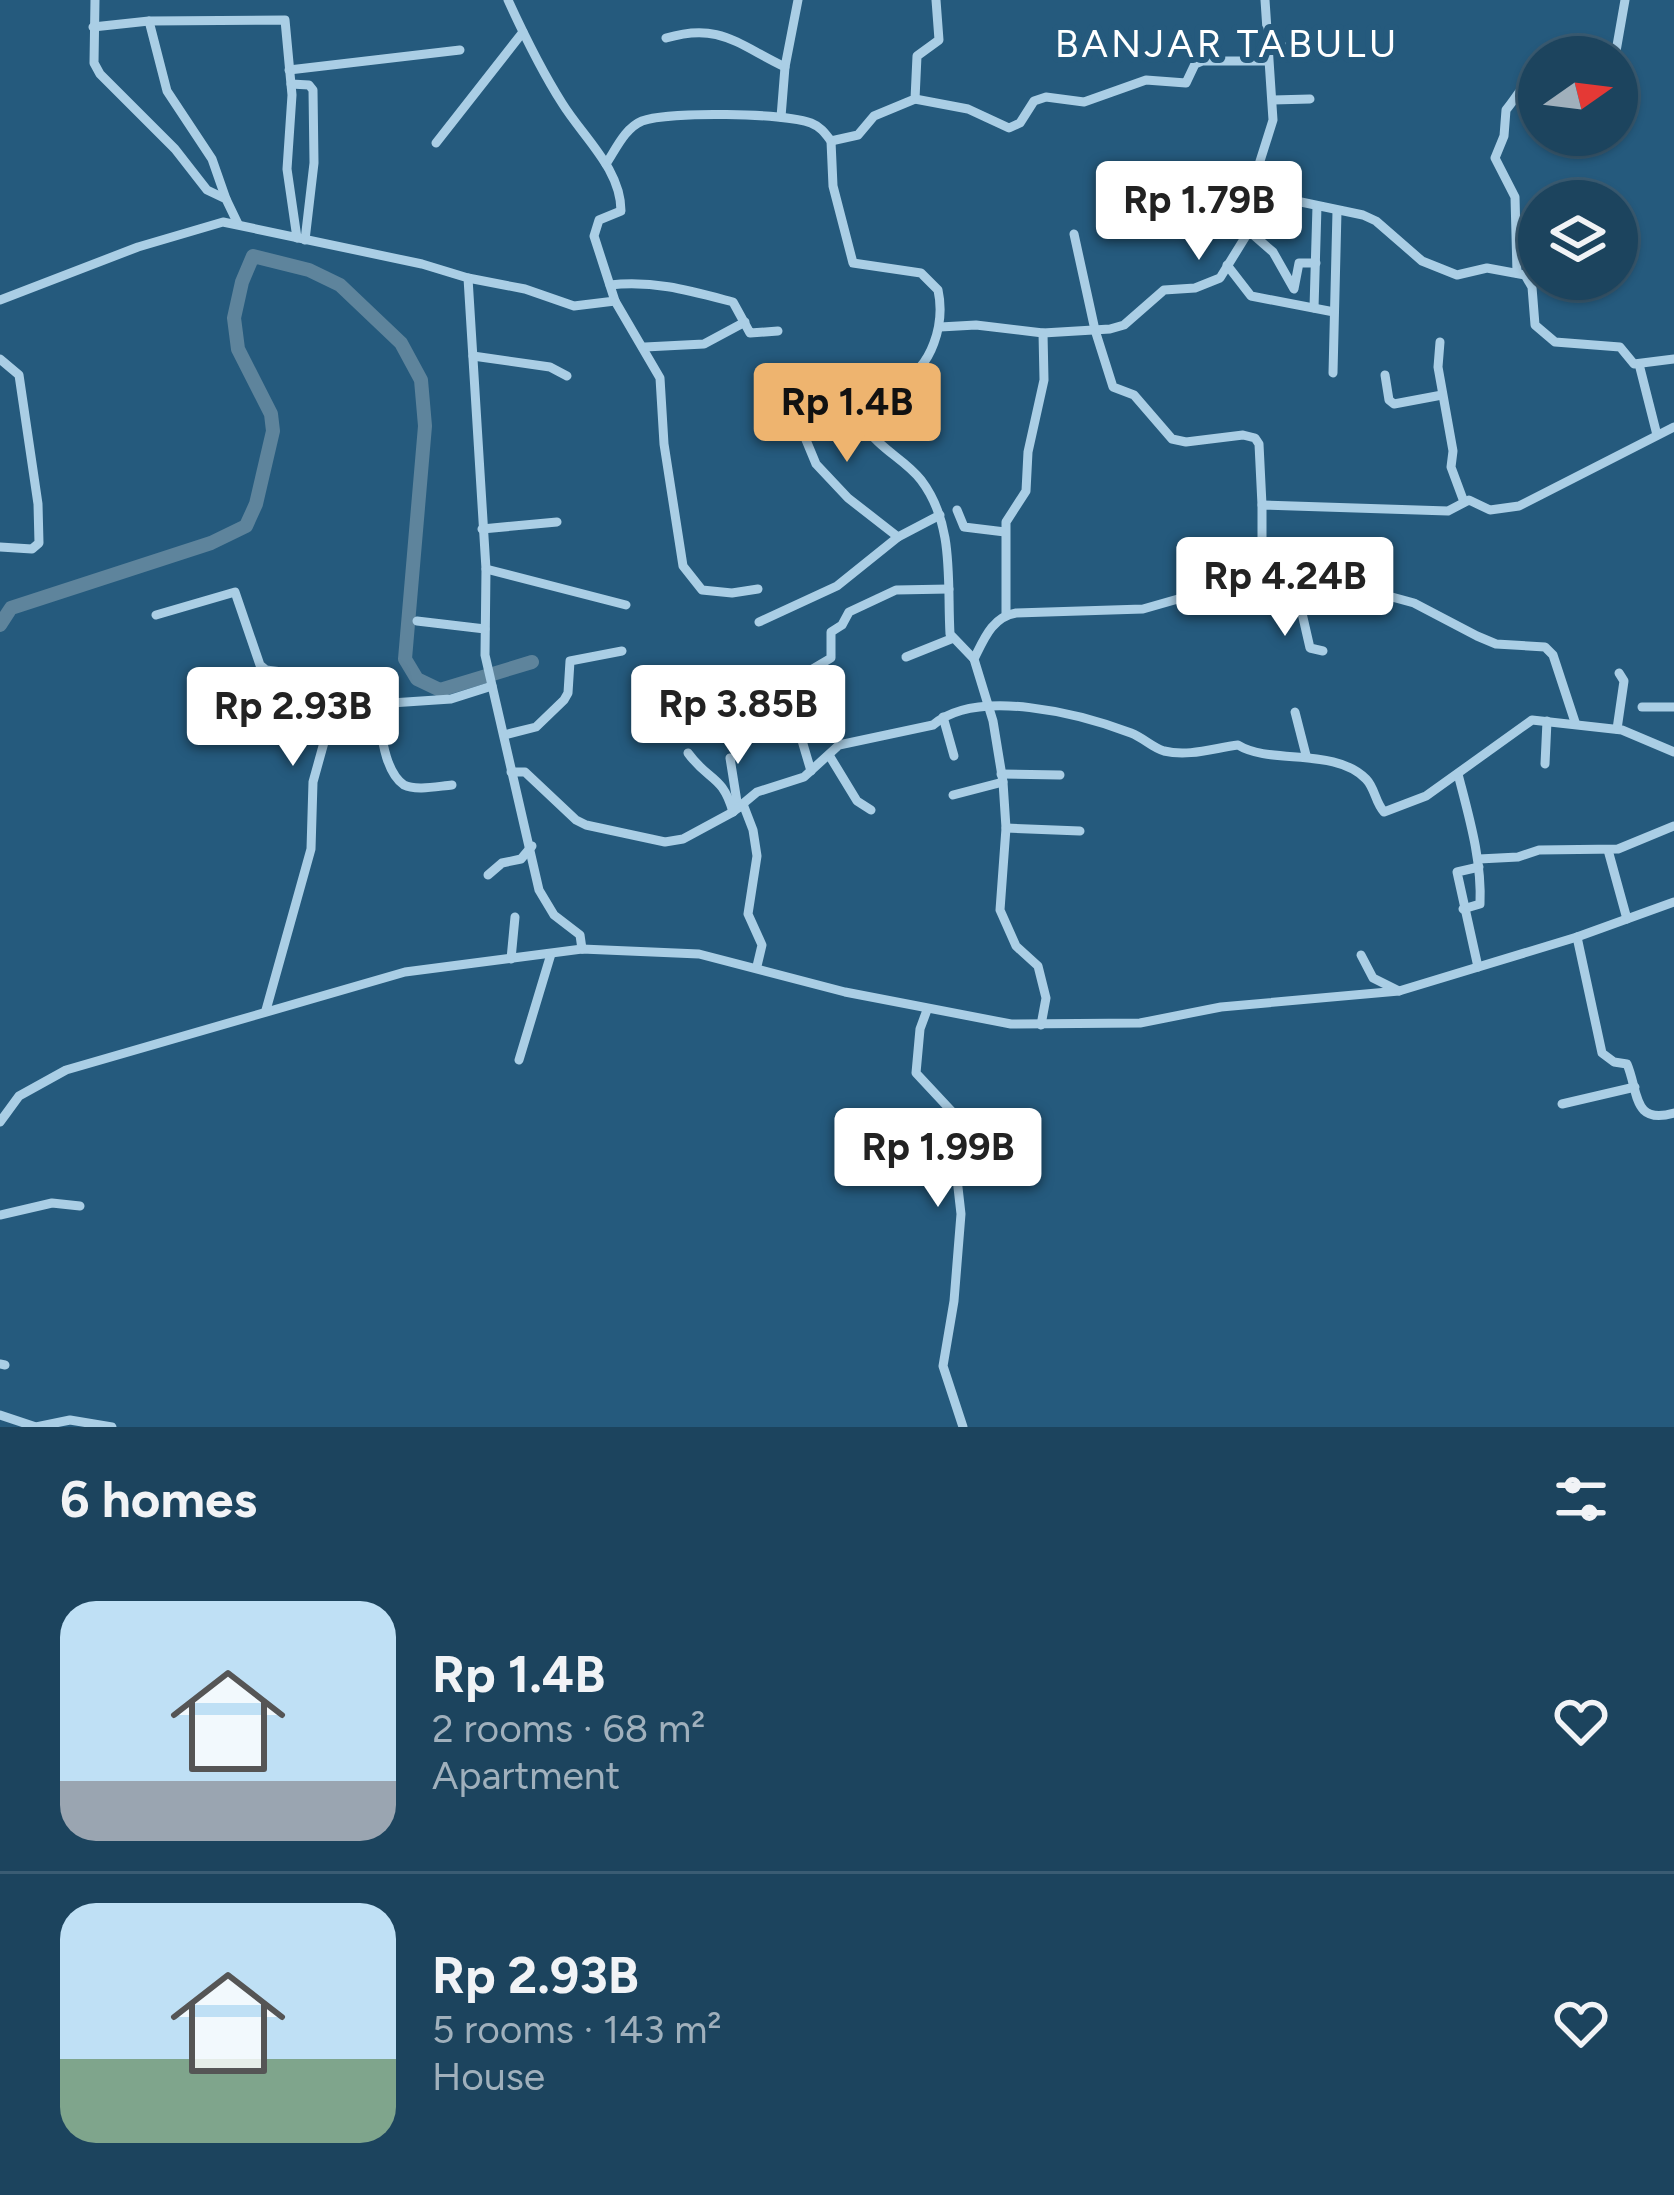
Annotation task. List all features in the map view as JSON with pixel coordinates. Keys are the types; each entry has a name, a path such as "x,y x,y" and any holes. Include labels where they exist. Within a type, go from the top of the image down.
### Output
{"street":[{"path":"94,0 94,63 100,74 175,149 207,190 226,199"},
{"path":"508,0 564,107 606,164 622,209 599,220 594,234 616,301 645,347 662,388 664,444 686,573 702,590 758,589"},
{"path":"781,117 785,67 799,0"},
{"path":"915,99 917,56 939,40 936,0"},
{"path":"940,327 976,325 1043,333 1124,326 1164,290 1195,288 1217,280 1249,231 1252,190 1273,120 1265,0"},
{"path":"1619,36 1625,0"},
{"path":"93,27 149,21 283,19 291,84 287,169 301,239"},
{"path":"149,21 167,91 212,159 238,226"},
{"path":"666,38 706,30 785,67"},
{"path":"436,143 523,32"},
{"path":"831,141 858,136 869,119 915,99 968,109 1009,128 1020,122 1034,101 1046,97 1094,100 1146,80 1186,83 1195,64 1202,61 1267,55 1314,39"},
{"path":"289,70 460,50"},
{"path":"291,84 309,85 313,90 314,163 301,239"},
{"path":"1273,100 1310,99"},
{"path":"1517,272 1515,197 1495,158 1504,136 1506,110 1518,99"},
{"path":"606,164 626,134 642,122 684,115 807,121 831,141 833,184 853,263 921,273 938,290 940,327 917,370 896,383 869,388 860,398 863,423 872,437 918,476 940,515 951,639 974,659 1002,778 1006,828 1000,910 1016,946 1038,966 1046,998 1041,1025"},
{"path":"1252,190 1272,207 1295,202 1376,221 1439,270 1457,275 1487,268 1517,272 1529,280 1534,325 1546,338 1620,347 1631,362 1639,364 1674,359"},
{"path":"1314,308 1317,206"},
{"path":"1333,373 1336,211"},
{"path":"0,301 192,230 223,223 422,264 574,306 616,301"},
{"path":"1249,231 1273,252 1294,290 1299,263 1316,263"},
{"path":"974,659 992,625 1006,614 1160,606 1219,582 1249,562 1262,538 1256,438 1172,439 1134,395 1113,387 1074,234"},
{"path":"1227,265 1251,296 1334,312"},
{"path":"468,278 486,569 487,667 539,890 554,915 580,935 582,949"},
{"path":"610,284 640,281 734,302 750,333 778,331"},
{"path":"645,347 705,344 746,322"},
{"path":"1006,614 1005,532 1007,518 1027,484 1028,452 1044,380 1043,333"},
{"path":"1440,342 1438,367 1453,451 1451,467 1464,502"},
{"path":"473,356 550,368 567,376"},
{"path":"0,359 19,375 39,543 32,549 0,547"},
{"path":"1639,364 1657,435"},
{"path":"1385,375 1394,404 1442,395"},
{"path":"816,391 860,398"},
{"path":"789,399 816,464 848,498 898,537"},
{"path":"1262,506 1448,511 1472,500 1490,510 1520,506 1674,427"},
{"path":"957,509 964,527 1005,532"},
{"path":"759,622 837,586 898,537 940,515"},
{"path":"482,529 557,523"},
{"path":"1249,562 1293,574 1357,571 1381,594 1414,603 1496,644 1546,647 1575,722"},
{"path":"486,569 626,605"},
{"path":"1293,574 1310,648 1323,651"},
{"path":"799,692 808,671 831,658 831,631 842,625 849,612 902,589 949,589"},
{"path":"156,615 235,592 260,665 266,670 306,675 328,728 313,782 311,849 266,1010"},
{"path":"417,621 485,629"},
{"path":"906,657 951,639"},
{"path":"504,734 536,727 564,700 570,661 622,651"},
{"path":"1617,729 1624,680 1619,673"},
{"path":"328,728 376,704 452,699 492,683"},
{"path":"376,704 389,762 403,784 452,785"},
{"path":"511,772 525,772 576,820 653,840 683,839 757,792 804,777 846,742 933,725 943,717 988,704 1082,719 1135,734 1168,752 1238,745 1253,754 1306,755 1361,775 1384,812 1418,800 1527,723 1575,722 1617,729 1674,752"},
{"path":"1642,707 1674,707"},
{"path":"1295,712 1306,755"},
{"path":"943,717 954,756"},
{"path":"1545,764 1546,721"},
{"path":"798,728 811,771"},
{"path":"688,753 700,769 725,787 757,848 748,914 762,942 757,966"},
{"path":"830,755 856,801 871,810"},
{"path":"730,758 738,808"},
{"path":"1458,774 1479,863 1480,903 1463,909"},
{"path":"953,795 1002,778 1060,775"},
{"path":"1478,967 1457,872 1479,863 1576,847 1608,850 1674,826"},
{"path":"1006,828 1080,831"},
{"path":"488,875 502,863 520,859 532,846"},
{"path":"1608,850 1627,919"},
{"path":"0,1122 19,1096 56,1074 421,968 582,949 699,954 927,1010 1041,1025 1140,1023 1221,1006 1399,991 1674,902"},
{"path":"511,959 515,917"},
{"path":"1577,937 1602,1053 1614,1063 1628,1064 1646,1114 1674,1113"},
{"path":"519,1060 550,954"},
{"path":"1361,955 1373,978 1399,991"},
{"path":"927,1010 920,1029 916,1073 958,1118 955,1161 961,1214 943,1366 963,1427"},
{"path":"1562,1104 1635,1087"},
{"path":"0,1215 52,1204 80,1206"},
{"path":"0,1415 36,1427 70,1420 112,1427"}],"waterway":[{"path":"0,625 11,608 211,543 246,526 256,504 273,431 271,414 238,349 234,318 253,256 309,270 340,285 401,343 421,380 425,426 405,659 417,679 440,690 532,662"}],"district":[{"name":"BANJAR TABULU","path":"1227,43"}]}
